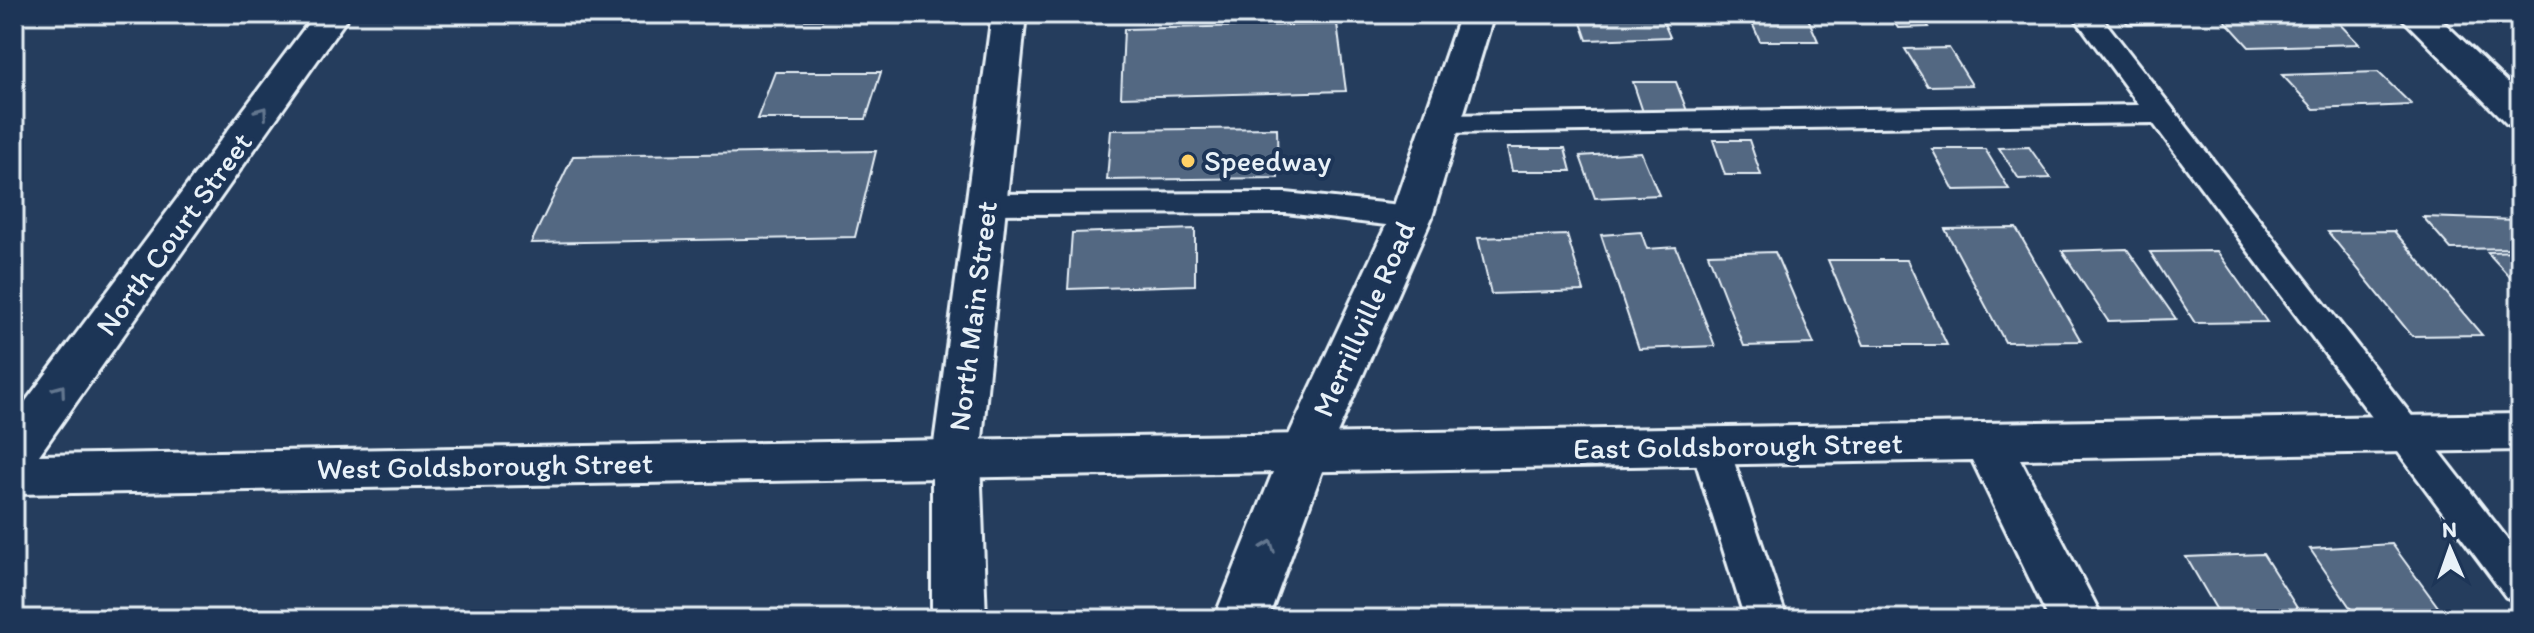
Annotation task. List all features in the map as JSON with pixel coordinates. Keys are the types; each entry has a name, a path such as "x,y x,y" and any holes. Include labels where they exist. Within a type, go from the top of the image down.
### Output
{"street":[{"name":"North Court Street","path":"14,453 333,14"},
{"name":"North Main Street","path":"959,619 956,458 1009,14"},
{"name":"Merrillville Road","path":"1241,619 1305,452 1411,217 1477,14"},
{"path":"2415,14 2520,116"},
{"name":"East Goldsborough Street","path":"956,458 2520,432"},
{"path":"1987,442 2076,619"},
{"name":"West Goldsborough Street","path":"14,475 956,458"}],"lane":[{"path":"2085,14 2520,585"},
{"path":"1441,124 2164,114"},
{"path":"986,204 1286,203 1411,217"},
{"path":"1710,447 1766,619"}],"building":[{"path":"673,14 722,14 719,20 670,21"},
{"path":"787,14 890,14 889,19 785,20"},
{"path":"1578,14 1660,14 1670,37 1587,40"},
{"path":"1748,14 1806,14 1818,41 1760,41"},
{"path":"1836,14 1920,14 1929,27 1898,28 1891,18 1839,20"},
{"path":"2119,14 2152,14 2160,23 2128,24"},
{"path":"2330,14 2359,44 2249,47 2220,15"},
{"path":"1337,24 1346,91 1121,97 1124,29"},
{"path":"1949,48 1972,85 1928,86 1905,49"},
{"path":"775,72 881,72 866,119 757,119"},
{"path":"2378,72 2412,105 2314,109 2282,75"},
{"path":"1633,82 1676,82 1687,111 1643,112"},
{"path":"1277,128 1278,178 1107,180 1111,130"},
{"path":"1713,140 1749,140 1761,175 1725,175"},
{"path":"2029,147 2051,178 2019,179 1999,148"},
{"path":"1507,148 1565,148 1571,171 1512,171"},
{"path":"1932,149 1985,149 2009,189 1954,190"},
{"path":"876,151 855,237 531,243 573,156"},
{"path":"1641,152 1659,195 1595,198 1580,156"},
{"path":"2423,217 2518,220 2520,248 2451,249"},
{"path":"2016,228 2081,341 2005,342 1945,229"},
{"path":"1195,229 1195,285 1068,289 1072,233"},
{"path":"2394,231 2482,335 2412,336 2328,232"},
{"path":"1641,232 1647,249 1676,247 1715,346 1639,349 1601,235"},
{"path":"1567,235 1584,291 1491,294 1478,238"},
{"path":"2127,249 2176,319 2108,321 2062,251"},
{"path":"2217,251 2267,322 2195,323 2150,252"},
{"path":"2520,251 2520,288 2487,252"},
{"path":"1775,252 1814,344 1744,346 1708,254"},
{"path":"1828,260 1907,260 1947,345 1864,345"},
{"path":"2392,544 2447,619 2358,619 2310,549"},
{"path":"2263,554 2304,619 2222,619 2186,557"}],"place":[{"name":"Speedway","path":"1188,161"}]}
